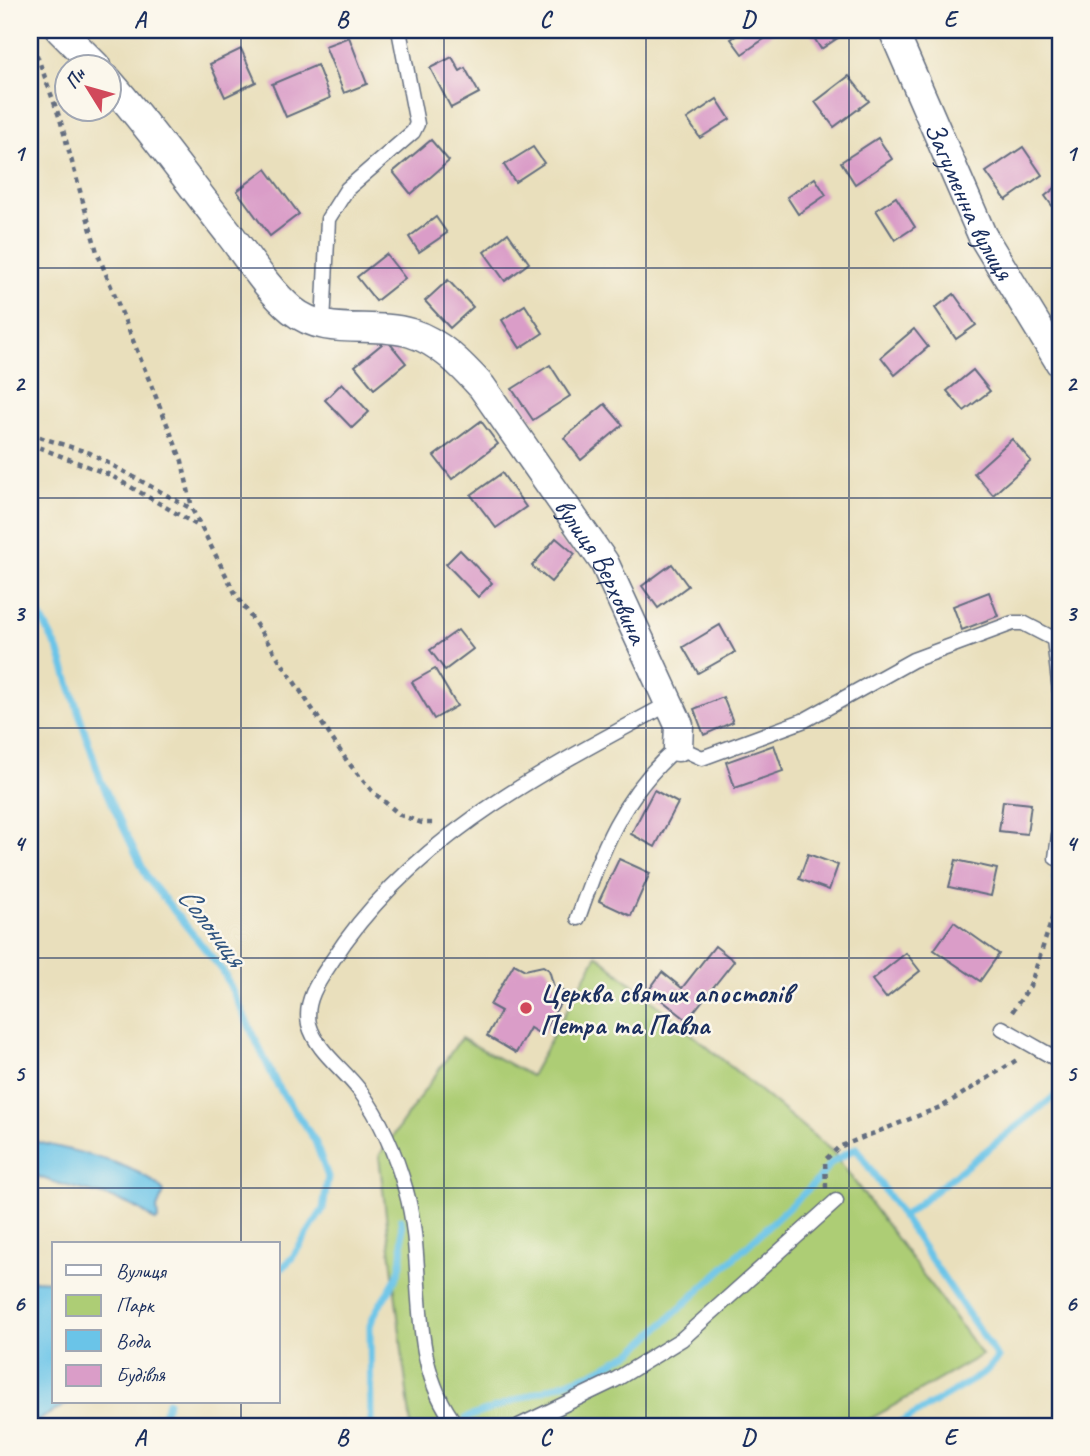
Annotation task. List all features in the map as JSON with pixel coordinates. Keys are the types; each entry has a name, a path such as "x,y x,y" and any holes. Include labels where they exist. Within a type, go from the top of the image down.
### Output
{"street":[{"path":"60,30 82,52"},
{"name":"Загуменна вулиця","path":"893,30 982,235 1060,363"},
{"name":"вулиця Верховина","path":"122,98 275,293 293,310 323,325 409,332 430,341 464,368 500,411 604,562 679,725 678,747"}],"lane":[{"path":"323,325 328,219 347,189 413,132 417,124 399,30"},
{"path":"578,918 611,829 652,770 678,747 694,757 715,753 805,720 913,660 1013,623 1023,623 1057,637 1060,691"},
{"path":"457,1426 431,1382 420,1315 414,1225 391,1144 359,1090 319,1046 310,1025 308,1007 316,986 343,944 398,880 470,819 560,763 670,703"},
{"path":"1056,858 1060,830"},
{"path":"1002,1028 1060,1061"},
{"path":"519,1426 615,1380 682,1339 832,1205"}],"path":[{"path":"30,36 60,119 97,252 182,461 192,509 235,593 305,702 372,791 400,815 422,823 470,819"},
{"path":"30,434 90,453 192,509"},
{"path":"30,444 110,475 201,527"},
{"path":"1002,1028 1030,986 1055,902 1060,895"},
{"path":"832,1205 824,1172 830,1153 943,1106 1036,1049"}],"green space":[{"path":"597,955 832,1151 982,1355 858,1426 411,1426 379,1156 461,1038 531,1076"}],"water":[{"path":"30,1140 102,1158 153,1182 164,1192 157,1208 158,1220 155,1221 126,1203 110,1197 62,1185 30,1173"},
{"path":"30,1280 52,1281 52,1404 67,1404 30,1425"}],"building":[{"path":"745,30 777,30 742,54 731,39"},
{"path":"850,30 821,49 810,31"},
{"path":"349,37 367,84 344,93 325,46"},
{"path":"241,49 256,82 225,97 210,64"},
{"path":"452,57 460,71 465,68 479,93 451,108 430,68"},
{"path":"317,65 330,98 286,117 272,84"},
{"path":"849,76 869,101 834,127 815,102"},
{"path":"717,99 730,119 700,138 687,119"},
{"path":"878,138 892,159 855,184 841,162"},
{"path":"431,140 449,161 411,194 393,172"},
{"path":"533,147 544,163 515,182 504,165"},
{"path":"1023,147 1042,175 1006,200 986,172"},
{"path":"266,169 299,214 270,236 237,191"},
{"path":"815,178 826,195 798,214 787,197"},
{"path":"1060,184 1060,212 1058,214 1045,196"},
{"path":"896,197 915,227 895,240 876,210"},
{"path":"436,217 447,233 419,252 409,237"},
{"path":"508,233 529,263 505,281 484,252"},
{"path":"386,254 405,278 376,301 357,277"},
{"path":"448,280 473,307 450,328 425,301"},
{"path":"954,294 976,325 956,339 935,308"},
{"path":"525,305 543,333 520,348 502,320"},
{"path":"914,329 928,347 895,375 881,357"},
{"path":"387,340 406,363 374,389 355,366"},
{"path":"550,365 570,396 533,420 512,389"},
{"path":"973,370 990,391 964,411 947,391"},
{"path":"342,383 369,412 352,428 325,400"},
{"path":"605,404 623,425 581,460 564,438"},
{"path":"481,421 498,444 452,479 434,456"},
{"path":"1012,439 1031,461 993,495 974,473"},
{"path":"502,473 526,507 496,528 471,495"},
{"path":"556,538 575,554 551,582 532,566"},
{"path":"460,550 492,583 478,597 446,564"},
{"path":"672,564 688,586 658,608 642,586"},
{"path":"989,592 998,616 962,630 953,606"},
{"path":"720,625 735,652 698,673 683,647"},
{"path":"458,630 473,649 445,670 430,650"},
{"path":"435,669 457,706 434,719 412,682"},
{"path":"723,697 733,722 704,735 694,709"},
{"path":"774,745 783,771 735,788 726,762"},
{"path":"654,790 678,803 655,847 631,834"},
{"path":"1003,801 1031,804 1027,834 999,831"},
{"path":"808,854 838,865 829,890 799,879"},
{"path":"619,859 650,873 631,916 599,901"},
{"path":"956,860 997,869 991,896 949,887"},
{"path":"954,922 999,954 980,981 934,950"},
{"path":"715,946 734,961 687,1020 649,990 662,972 682,988"},
{"path":"906,953 920,971 886,998 872,980"},
{"name":"Церква святих апостолів Петра та Павла","path":"514,964 525,970 543,966 549,970 554,987 566,993 542,1035 530,1028 516,1053 487,1036 501,1011 490,1005"}],"waterway":[{"name":"Солониця","path":"30,596 59,652 101,781 148,879 223,971 276,1083 315,1141 328,1177 323,1209 292,1258 280,1270"},
{"path":"1055,879 1060,887"},
{"path":"902,1217 1060,1092"},
{"path":"466,1418 592,1373 634,1351 818,1180 831,1163 856,1148 998,1358 983,1374 895,1426"},
{"path":"371,1426 370,1326 400,1269 401,1219"},
{"name":"Солониця","path":"160,1426 167,1404"}],"place":[{"name":"Церква святих апостолів Петра та Павла","path":"526,1008"}]}
